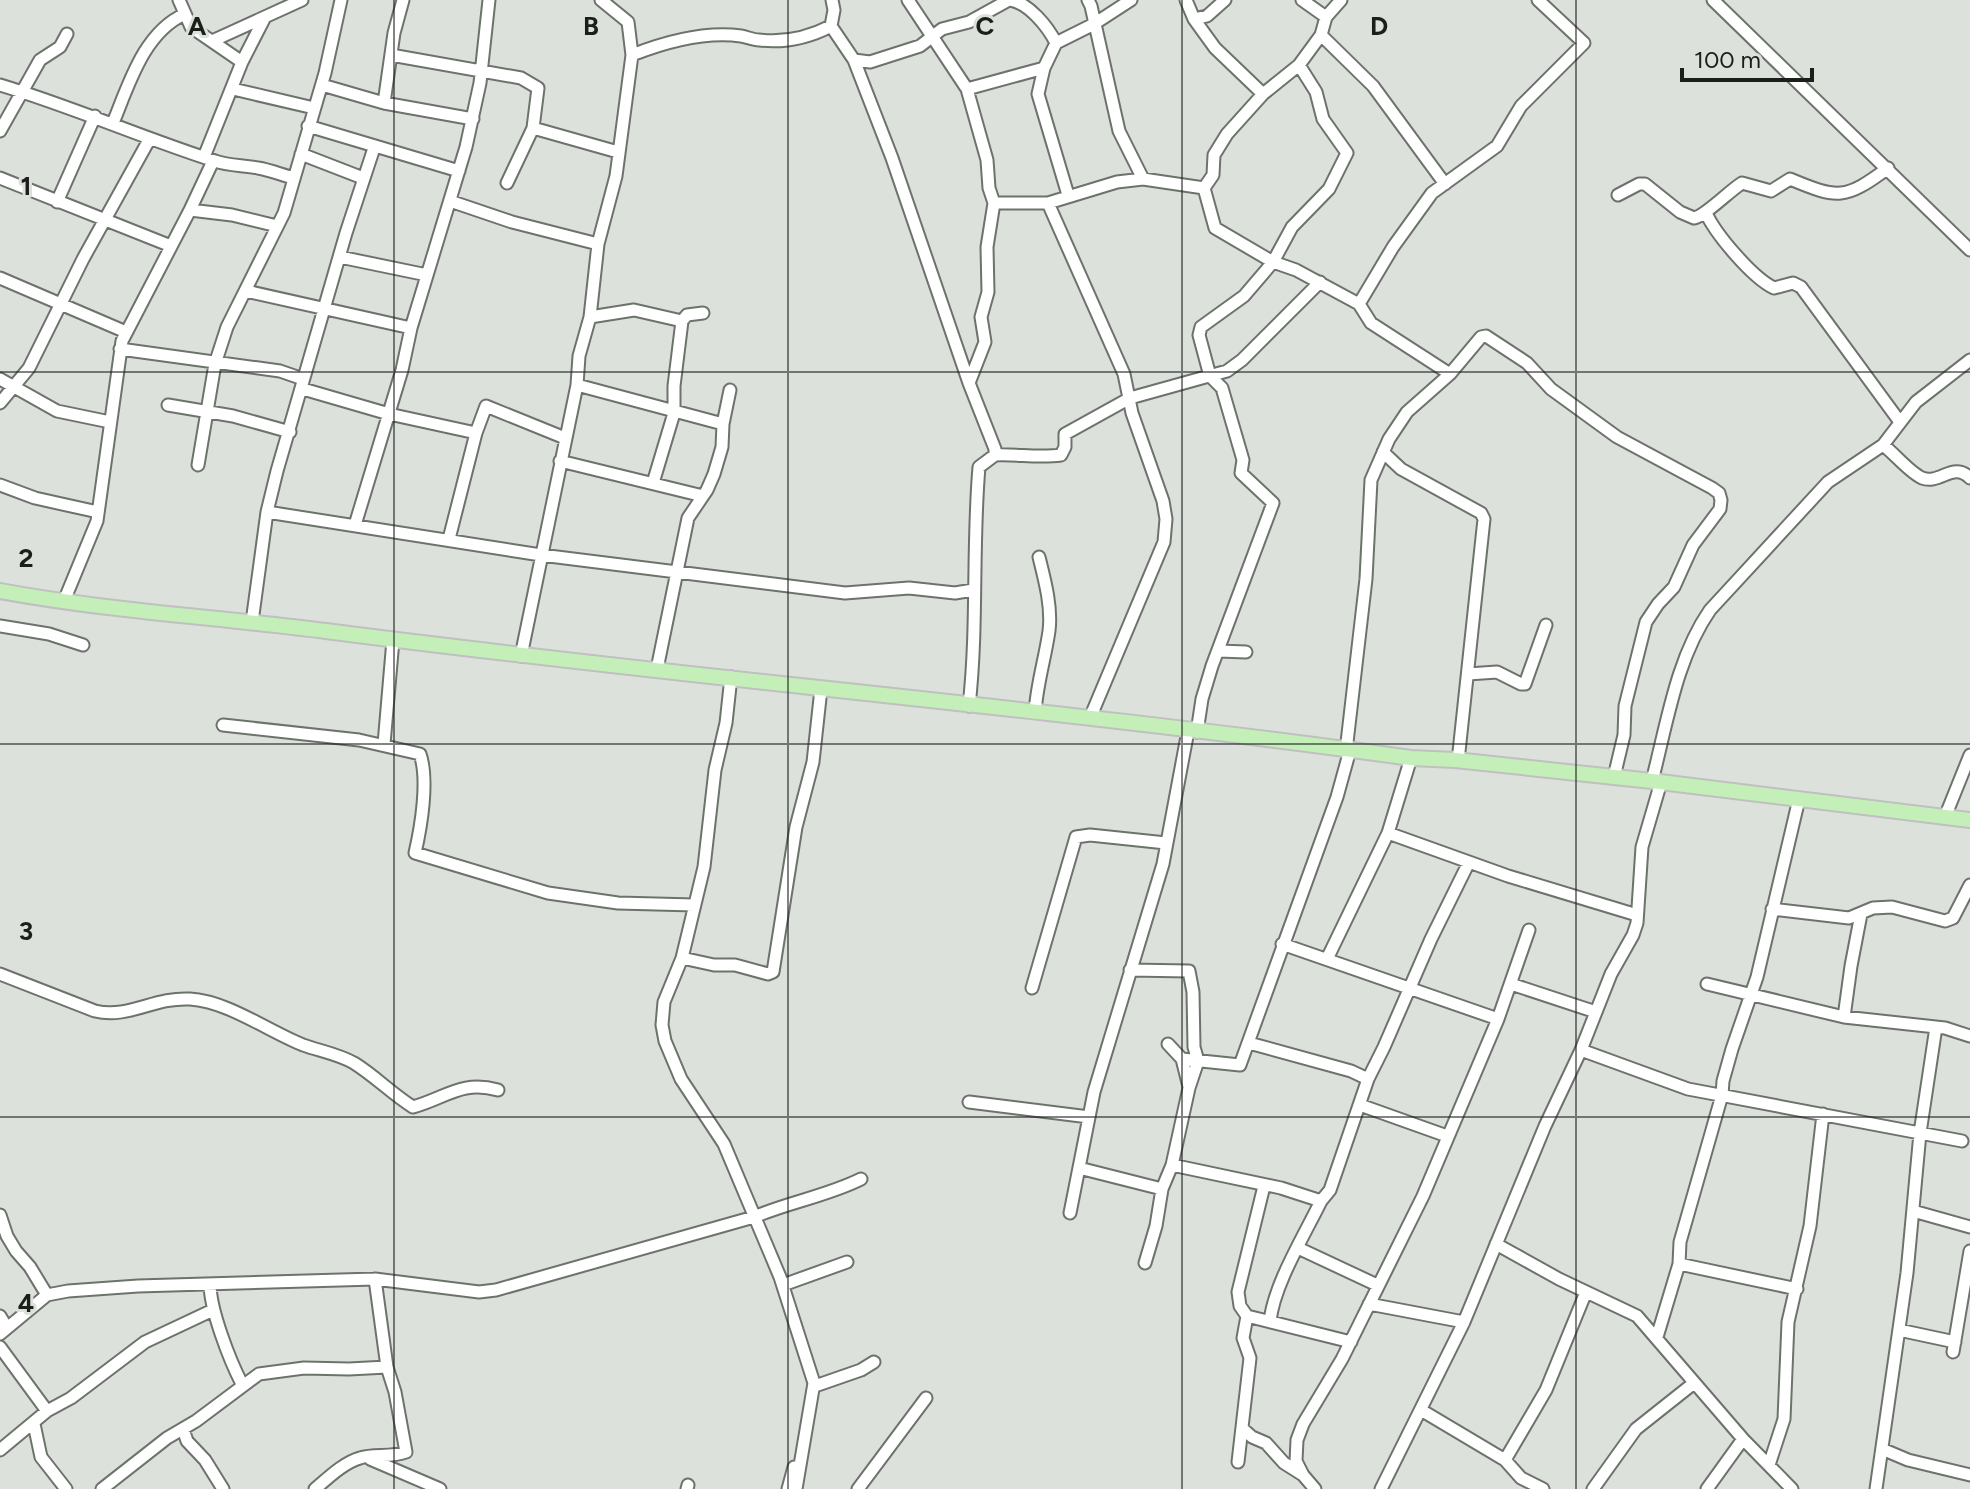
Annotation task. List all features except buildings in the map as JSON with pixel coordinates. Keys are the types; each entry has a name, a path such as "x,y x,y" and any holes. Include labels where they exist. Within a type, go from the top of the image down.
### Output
{"main road":[{"path":"0,591 521,656 731,677 1411,758 1614,777 1970,820"}],"street":[{"path":"179,0 191,27 242,62"},
{"path":"212,41 264,19 285,3 302,0"},
{"path":"198,465 215,364 227,327 277,226 294,178 322,85 341,0"},
{"path":"384,103 403,0"},
{"path":"355,525 473,119 489,0"},
{"path":"521,656 577,385 579,356 590,317 598,244 615,183 632,55 628,22 601,0"},
{"path":"832,0 831,26 854,60 892,158 995,455"},
{"path":"908,0 967,89 987,160 989,188 994,203 987,247 988,292 981,317 985,342 969,383"},
{"path":"854,60 870,62 920,46 942,29 982,17 1010,0 1017,1 1036,16 1056,43"},
{"path":"1088,0 1119,131 1143,179"},
{"path":"1068,195 1038,94 1044,68 1056,43 1094,24 1131,0"},
{"path":"1186,0 1194,19 1215,48 1263,94"},
{"path":"1194,19 1207,16 1225,0"},
{"path":"1302,0 1326,17"},
{"path":"1204,188 1213,175 1214,155 1227,134 1263,94 1299,65 1321,35 1326,17 1341,0"},
{"path":"1359,304 1393,247 1432,193 1497,146 1521,106 1584,43 1538,0"},
{"path":"1713,0 1970,250"},
{"path":"113,123 131,79 156,35 169,21 185,14"},
{"path":"64,601 93,535 120,349 190,210 242,62 264,19"},
{"path":"632,55 657,45 702,37 795,40 831,26"},
{"path":"0,131 40,60 60,47 67,34"},
{"path":"1321,35 1373,86 1445,184"},
{"path":"391,55 481,69 521,78 538,88 533,128 507,183"},
{"path":"1070,1213 1094,1092 1163,864 1192,731 1273,503 1241,473 1243,460 1222,388 1210,376 1199,335 1201,327 1244,296 1273,262 1292,227 1329,189 1347,153 1323,119 1316,92 1299,65"},
{"path":"967,89 1044,68"},
{"path":"0,85 95,116 149,140 226,165 257,167 294,178"},
{"path":"322,85 384,103 473,119"},
{"path":"233,89 314,108"},
{"path":"57,202 95,116"},
{"path":"308,126 459,171"},
{"path":"533,128 618,152"},
{"path":"0,403 29,368 103,221 149,140"},
{"path":"252,622 267,512 324,308 374,148"},
{"path":"301,154 363,178"},
{"path":"1618,195 1645,184 1690,218 1706,213 1723,195 1742,183 1771,191 1790,179 1829,195 1862,188 1888,168"},
{"path":"0,178 171,246"},
{"path":"994,203 1048,203 1117,182 1143,179 1204,188"},
{"path":"1204,188 1215,228 1273,262 1320,282 1359,304 1371,323 1450,374"},
{"path":"450,201 512,222 598,244"},
{"path":"1048,203 1124,374 1132,413 1163,501 1166,519 1164,542 1090,718"},
{"path":"190,210 232,215 277,226"},
{"path":"1706,213 1748,267 1765,283 1774,288 1793,283 1801,287 1900,422"},
{"path":"340,257 427,275"},
{"path":"0,278 126,332"},
{"path":"969,706 974,662 973,590 979,467 995,455 1061,455 1065,447 1065,434 1130,398 1227,371 1242,360 1320,282"},
{"path":"246,291 411,328"},
{"path":"590,317 634,310 682,321"},
{"path":"653,483 674,413 682,321 687,315 703,313"},
{"path":"1182,1059 1240,1065 1337,797 1348,750 1366,579 1371,480 1383,452 1407,412 1450,374 1481,337 1486,336 1527,363 1551,389 1617,437 1719,493 1720,509 1693,545 1674,587 1646,622 1625,706 1624,735 1614,777"},
{"path":"120,349 280,371 303,384 389,414 476,433"},
{"path":"1387,1486 1464,1322 1611,974 1633,935 1642,847 1677,685 1697,628 1828,482 1883,445 1916,402 1970,360"},
{"path":"0,379 57,411 110,422"},
{"path":"577,385 723,424"},
{"path":"657,669 674,573 688,518 714,474 722,447 730,390"},
{"path":"168,405 233,416 290,432"},
{"path":"449,539 486,406 565,438"},
{"path":"1883,445 1922,478 1954,471 1970,478"},
{"path":"1383,452 1401,469 1481,513 1484,519 1458,761"},
{"path":"560,461 703,496"},
{"path":"0,485 35,498 98,512"},
{"path":"267,512 541,555 845,593 909,588 955,593 973,590"},
{"path":"1035,712 1037,683 1049,630 1047,591 1039,557"},
{"path":"1468,674 1497,672 1525,684 1546,625"},
{"path":"0,626 49,634 83,645"},
{"path":"384,744 393,640"},
{"path":"1219,651 1246,652"},
{"path":"731,677 726,723 715,770 708,846 682,958 664,1002 662,1025 665,1041 681,1079 720,1136 783,1285 815,1386 796,1489"},
{"path":"682,958 714,965 735,965 768,974 773,972 796,827 813,762 821,689"},
{"path":"223,725 384,744 420,754 424,765 420,833 415,853 548,893 618,903 694,905"},
{"path":"1945,817 1970,755"},
{"path":"1327,959 1388,833 1411,758"},
{"path":"1657,1337 1679,1264 1680,1242 1722,1095 1723,1081 1757,977 1799,799"},
{"path":"1388,833 1572,897 1637,915"},
{"path":"1032,988 1076,837 1090,835 1166,843"},
{"path":"1270,1322 1271,1306 1321,1201 1330,1190 1368,1079 1469,862"},
{"path":"1772,909 1849,918 1873,908 1892,907 1945,921 1953,918 1970,887"},
{"path":"1844,1017 1861,914"},
{"path":"1315,1489 1296,1461 1297,1440 1303,1424 1351,1342 1423,1196 1498,1019 1529,930"},
{"path":"1282,944 1498,1019"},
{"path":"1130,970 1189,971 1193,992 1194,1047 1198,1061 1145,1263"},
{"path":"0,974 110,1014 172,999 204,1001 303,1045 342,1057 413,1107 456,1089 480,1085 498,1090"},
{"path":"1511,984 1596,1012"},
{"path":"1707,984 1844,1017 1936,1027 1970,1036"},
{"path":"1876,1489 1936,1027"},
{"path":"1249,1043 1351,1071 1368,1079"},
{"path":"1168,1044 1182,1059 1189,1088"},
{"path":"1581,1050 1688,1089 1962,1141"},
{"path":"969,1102 1089,1117"},
{"path":"1360,1105 1447,1136"},
{"path":"1769,1465 1784,1419 1788,1322 1810,1226 1823,1114"},
{"path":"1172,1165 1281,1188 1321,1201"},
{"path":"1079,1168 1162,1189"},
{"path":"0,1316 4,1331 47,1295 138,1286 375,1279 479,1292 754,1217 861,1179"},
{"path":"1264,1186 1238,1292 1240,1306 1247,1316 1351,1342"},
{"path":"1913,1211 1970,1227"},
{"path":"0,1215 7,1236 47,1295"},
{"path":"1496,1244 1637,1316 1743,1439 1792,1489"},
{"path":"1298,1248 1377,1285"},
{"path":"1899,1330 1954,1347 1965,1317 1970,1251"},
{"path":"783,1285 847,1262"},
{"path":"1679,1264 1797,1289"},
{"path":"315,1489 353,1460 363,1456 394,1456 406,1452 387,1367 375,1279"},
{"path":"210,1284 213,1310 242,1384"},
{"path":"1505,1460 1546,1390 1586,1292"},
{"path":"1369,1304 1464,1322"},
{"path":"0,1450 47,1411 71,1398 145,1342 213,1310"},
{"path":"1238,1462 1250,1358 1243,1338 1247,1316"},
{"path":"0,1347 47,1411"},
{"path":"815,1386 861,1370 874,1362"},
{"path":"107,1488 167,1438 259,1374 284,1369 387,1367"},
{"path":"1593,1489 1619,1448 1636,1429 1694,1383"},
{"path":"858,1489 926,1398"},
{"path":"1421,1410 1505,1460 1521,1478 1543,1489"},
{"path":"34,1424 41,1457 66,1489"},
{"path":"1242,1428 1266,1443 1284,1463 1303,1475"},
{"path":"183,1429 187,1441 205,1460 223,1489"},
{"path":"788,1489 805,1437 796,1489"},
{"path":"1707,1489 1743,1439"},
{"path":"1882,1449 1908,1460 1970,1475"},
{"path":"363,1456 440,1489"}]}
